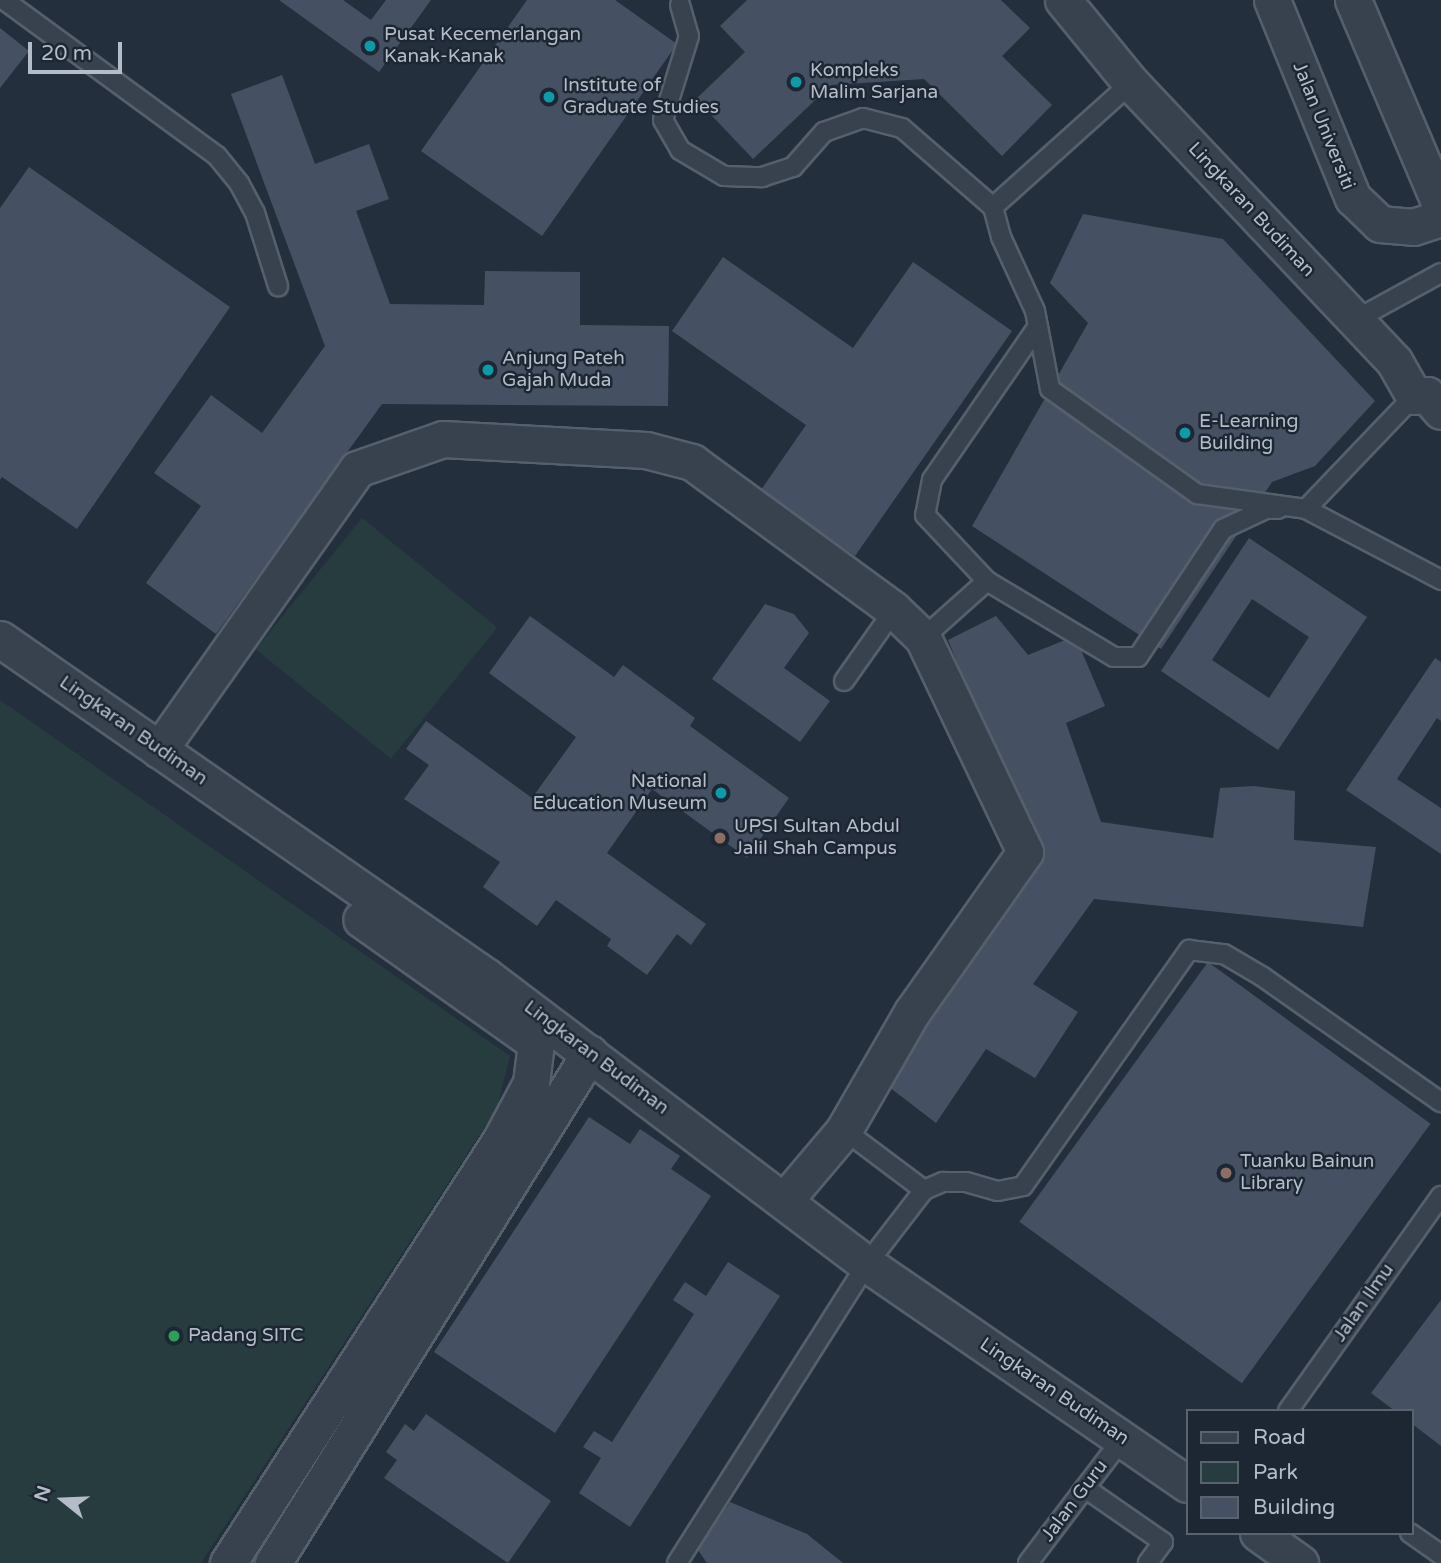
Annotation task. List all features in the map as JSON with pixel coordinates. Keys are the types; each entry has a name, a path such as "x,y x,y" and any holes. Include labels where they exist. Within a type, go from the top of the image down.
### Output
{"street":[{"name":"Lingkaran Budiman","path":"1063,0 1131,83 1394,361 1428,403"},
{"name":"Jalan Universiti","path":"1272,0 1353,198 1380,224 1413,227 1441,218"},
{"path":"1353,0 1441,206"},
{"path":"159,750 357,469 443,439 646,450 692,462 894,610 923,638 1025,852 912,1012 844,1130 784,1201"},
{"name":"Lingkaran Budiman","path":"0,639 590,1053 867,1264 1186,1482"},
{"path":"0,663 536,1043 531,1083 499,1143 228,1563"},
{"path":"273,1563 590,1053"},
{"path":"1261,1535 1300,1563"}],"lane":[{"path":"4,0 217,156 239,183 255,213 278,286"},
{"path":"677,2 689,36 663,120 680,150 724,176 762,177 793,167 824,132 863,118 902,128 993,207 1001,237 1035,311 1036,329 1050,389 1197,494 1306,509 1441,580"},
{"path":"993,207 1131,83"},
{"path":"1355,320 1441,273"},
{"path":"1036,329 932,480 925,515 987,581 1114,657 1138,657 1223,529 1266,509 1306,509 1428,403"},
{"path":"923,638 987,581"},
{"path":"844,681 894,610"},
{"path":"677,1563 867,1264 923,1190 943,1182 966,1182 998,1191 1023,1186 1189,950 1224,954 1262,976 1441,1102"},
{"path":"844,1130 923,1190"},
{"name":"Jalan Ilmu","path":"1289,1409 1441,1196"},
{"name":"Jalan Guru","path":"1028,1563 1123,1438"},
{"path":"1085,1488 1163,1542 1148,1563"},
{"path":"1413,1535 1441,1555"}],"green space":[{"path":"362,518 497,628 391,759 256,649"},
{"name":"Padang SITC","path":"0,700 510,1056 497,1108 201,1563 0,1563"}],"building":[{"name":"Pusat Kecemerlangan Kanak-Kanak","path":"279,0 343,0 371,20 386,0 431,0 379,72"},
{"name":"Institute of Graduate Studies","path":"527,0 615,0 677,44 542,236 421,151"},
{"name":"Kompleks Malim Sarjana","path":"747,0 1001,0 1030,28 1002,56 1052,105 1002,156 924,79 831,85 753,159 696,99 745,52 720,26"},
{"path":"0,28 29,51 0,88"},
{"name":"Anjung Pateh Gajah Muda","path":"282,75 315,164 369,144 389,199 356,211 390,304 484,305 485,271 580,272 580,325 669,326 668,406 382,404 216,634 146,583 201,506 154,473 211,395 262,433 325,346 231,94"},
{"path":"29,167 230,307 77,529 2,477 0,480 0,208"},
{"name":"E-Learning Building","path":"1083,214 1223,239 1375,401 1315,466 1272,482 1161,649 972,526 1088,323 1050,283"},
{"path":"723,257 853,348 913,262 1012,331 855,556 761,490 806,425 672,331"},
{"path":"1249,538 1367,617 1278,750 1161,671","holes":["1252,599 1309,637 1269,698 1212,660"]},
{"path":"765,604 794,614 809,633 784,668 830,701 800,742 712,679"},
{"name":"National Education Museum","path":"530,616 614,677 623,665 695,718 690,726 789,798 747,858 652,789 607,853 706,924 691,945 677,934 647,975 607,946 611,939 556,900 537,926 483,887 500,862 404,799 429,765 406,749 426,721 532,798 576,737 489,673"},
{"path":"996,616 1028,655 1075,636 1105,706 1066,723 1101,822 1213,838 1220,788 1254,786 1295,791 1294,840 1376,847 1363,927 1094,899 1033,984 1078,1012 1035,1078 986,1049 936,1123 880,1080 1038,859 948,640"},
{"path":"1435,658 1441,662 1441,721 1437,718 1397,779 1441,808 1441,854 1346,790"},
{"name":"Tuanku Bainun Library","path":"1208,962 1430,1124 1242,1383 1019,1222"},
{"path":"589,1117 630,1144 640,1129 680,1156 671,1169 711,1196 555,1433 434,1352"},
{"path":"728,1262 780,1296 630,1527 579,1493 601,1458 583,1447 594,1431 612,1442 694,1314 673,1300 685,1282 706,1296"},
{"path":"1441,1300 1441,1446 1413,1425 1413,1409 1392,1409 1371,1393"},
{"path":"426,1414 551,1501 508,1563 384,1478 397,1460 386,1452 405,1424 414,1431"},
{"path":"730,1502 807,1534 843,1563 707,1563 698,1550"}],"place":[{"name":"Pusat Kecemerlangan Kanak-Kanak","path":"370,46"},
{"name":"Kompleks Malim Sarjana","path":"796,82"},
{"name":"Institute of Graduate Studies","path":"549,97"},
{"name":"Anjung Pateh Gajah Muda","path":"488,370"},
{"name":"E-Learning Building","path":"1185,433"},
{"name":"National Education Museum","path":"721,793"},
{"name":"UPSI Sultan Abdul Jalil Shah Campus","path":"720,838"},
{"name":"Tuanku Bainun Library","path":"1226,1173"},
{"name":"Padang SITC","path":"174,1336"}]}
